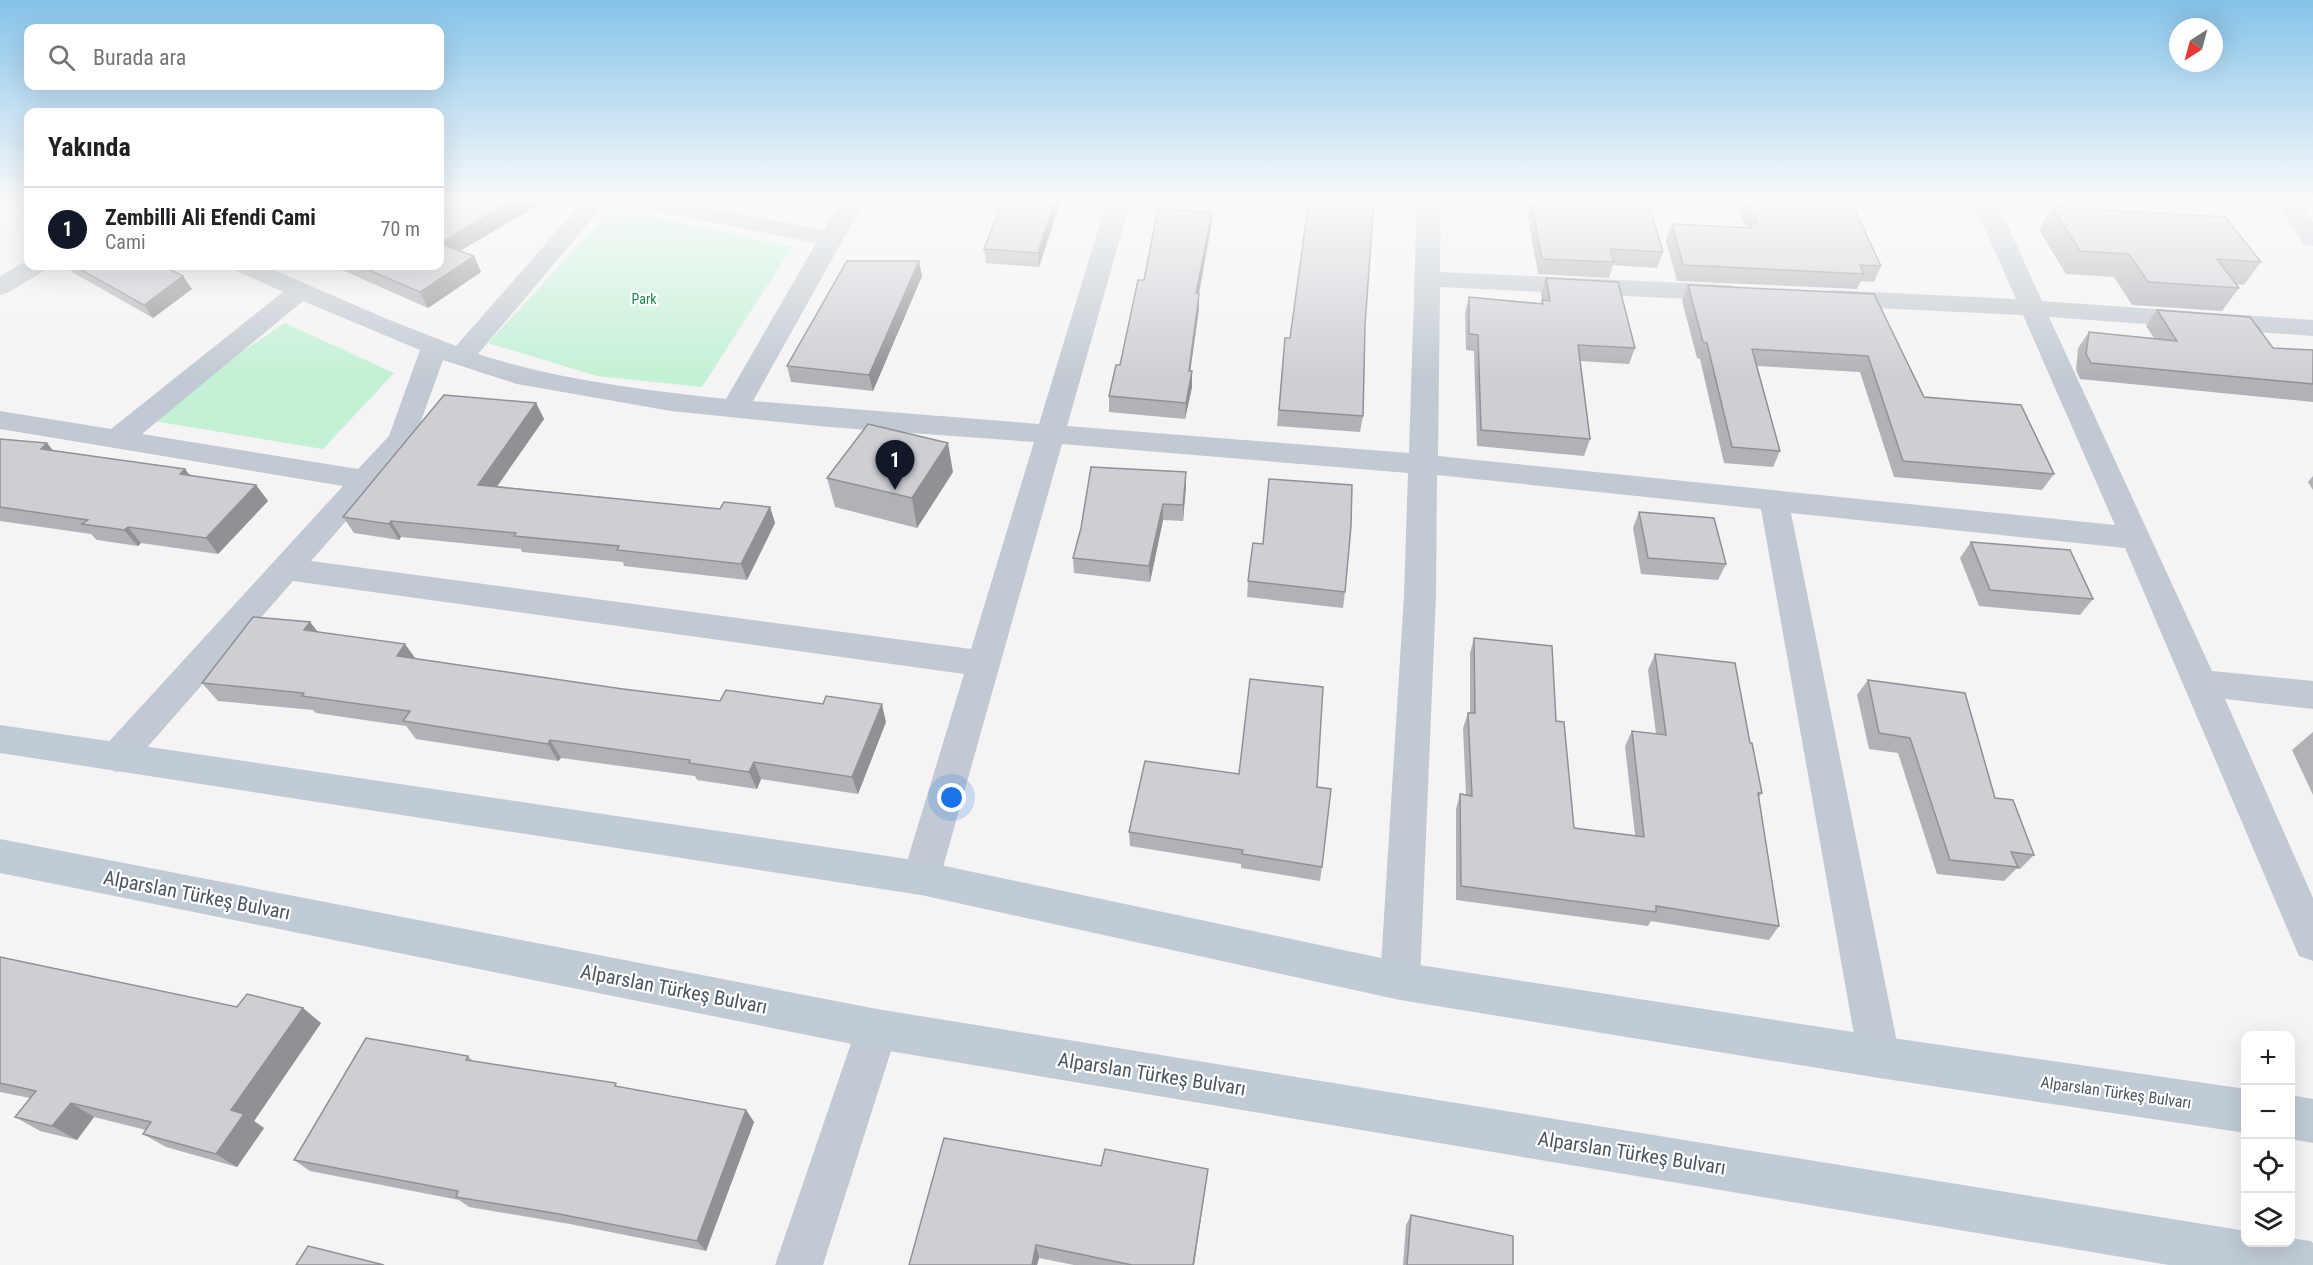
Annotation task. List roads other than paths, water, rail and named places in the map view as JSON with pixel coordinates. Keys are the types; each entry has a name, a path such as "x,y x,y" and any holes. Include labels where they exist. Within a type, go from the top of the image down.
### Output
{"main road":[{"name":"Alparslan Türkeş Bulvarı","path":"0,739 921,878 1400,981 1880,1057 2241,1110"},
{"name":"Alparslan Türkeş Bulvarı","path":"0,856 877,1029 2310,1265"},
{"path":"2295,1118 2313,1121"}],"street":[{"path":"117,756 402,439 448,352 539,259"},
{"path":"735,408 820,259"},
{"path":"921,878 1102,259"},
{"path":"1400,981 1420,595 1428,259"},
{"path":"2011,259 2201,683 2313,944"},
{"path":"0,287 28,270"},
{"path":"255,270 448,352 517,376 671,402 829,418 1423,464 2136,538"},
{"path":"1427,279 1760,295"},
{"path":"117,439 301,290"},
{"path":"1807,297 2033,308 2313,328"},
{"path":"0,420 365,480"},
{"path":"1774,500 1798,636 1880,1057"},
{"path":"286,569 984,664"},
{"path":"2201,683 2313,696"},
{"path":"799,1265 877,1029"}],"place":[{"name":"Zembilli Ali Efendi Cami","path":"895,490"}],"park label":[{"name":"Park","path":"644,299"}]}
